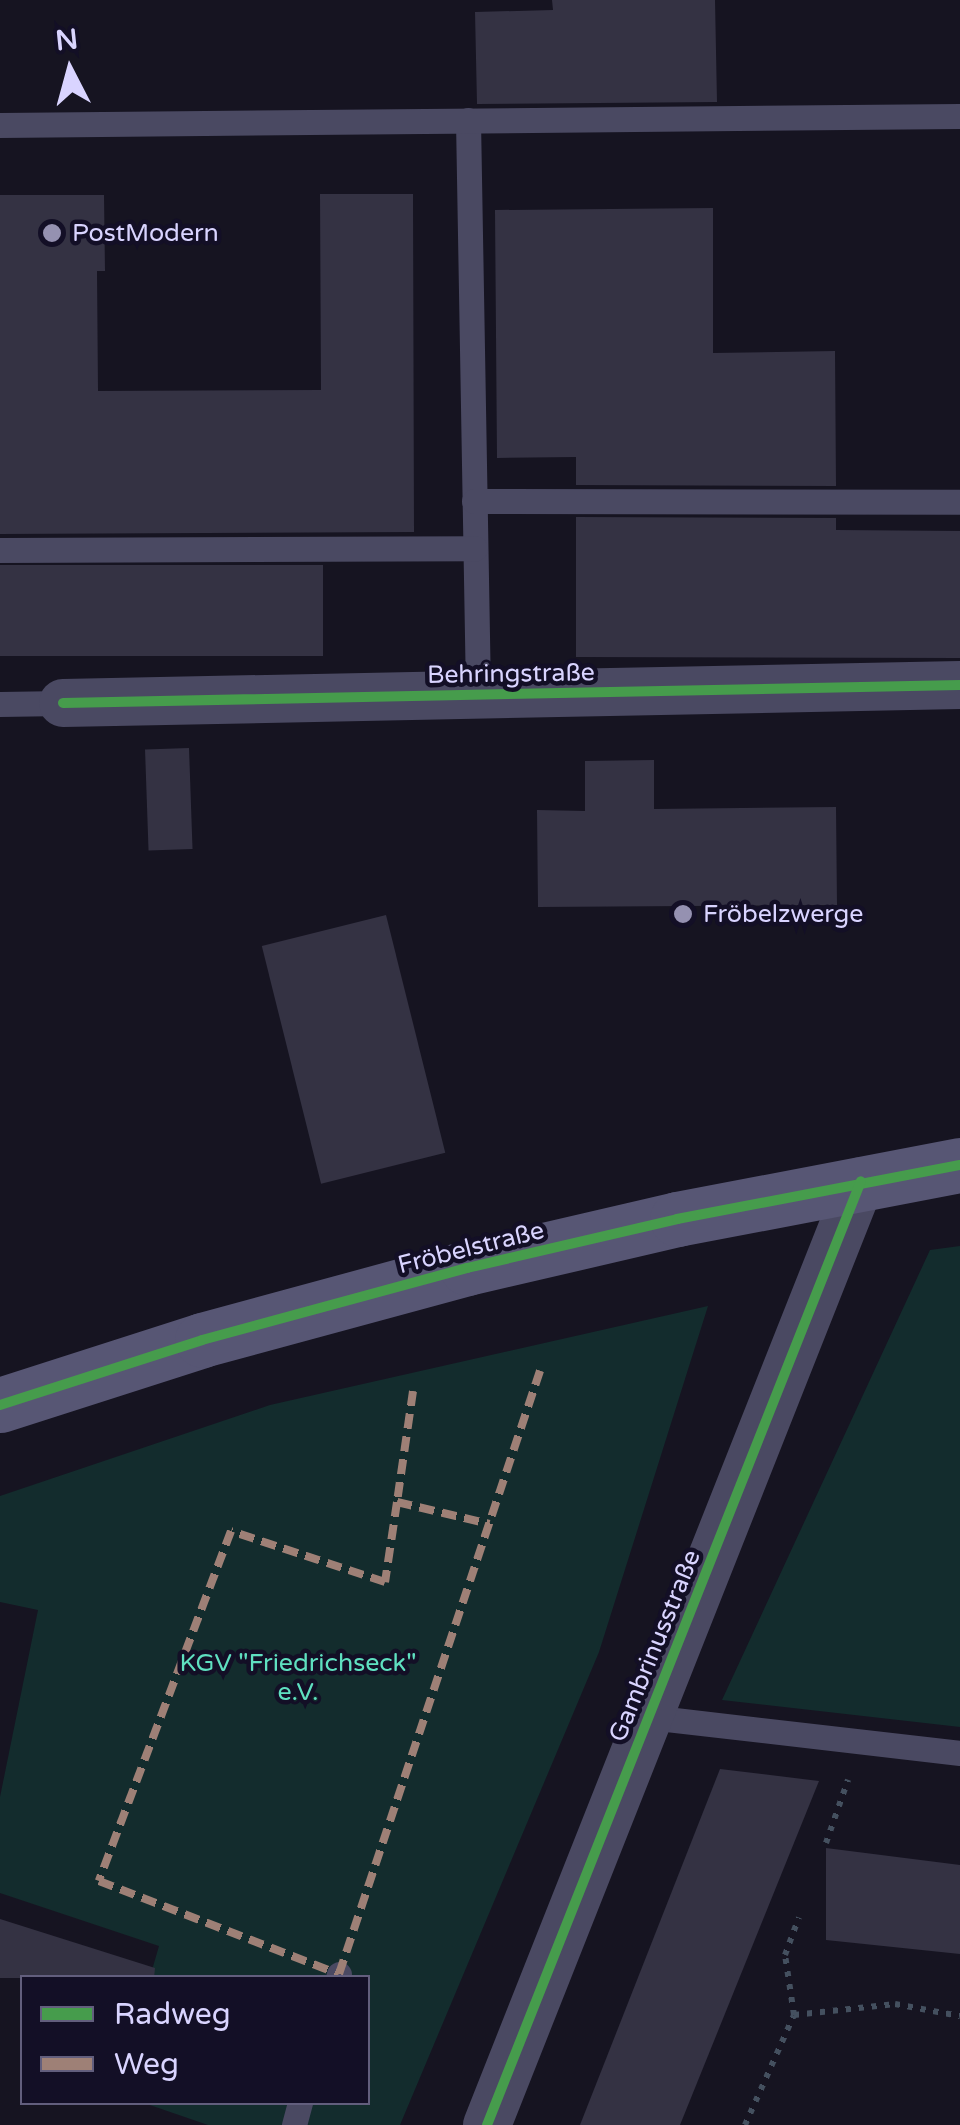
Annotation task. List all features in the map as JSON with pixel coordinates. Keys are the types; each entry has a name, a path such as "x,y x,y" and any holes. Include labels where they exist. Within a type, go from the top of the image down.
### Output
{"main road":[{"name":"Fröbelstraße","path":"0,1405 202,1340 467,1268 861,1181 960,1165"}],"street":[{"name":"Behringstraße","path":"64,703 960,685"},
{"name":"Gambrinusstraße","path":"487,2125 861,1181"}],"lane":[{"path":"0,125 960,116"},
{"path":"468,120 478,695"},
{"path":"474,501 960,502"},
{"path":"0,550 476,548"},
{"path":"0,704 64,703"},
{"path":"648,1717 960,1753"}],"path":[{"path":"826,1843 862,1742"},
{"path":"746,2125 794,2015 785,1954 799,1917"},
{"path":"794,2015 895,2004 960,2016"}],"green space":[{"path":"960,1246 960,1727 722,1700 930,1250"},
{"name":"KGV \"Friedrichseck\" e.V.","path":"708,1306 599,1652 400,2125 208,2125 150,2105 370,2105 370,1975 151,1975 159,1946 0,1893 0,1797 38,1610 0,1602 0,1496 270,1405"}],"building":[{"path":"552,0 715,0 717,102 477,104 475,12 553,10"},
{"path":"320,194 413,194 414,532 0,534 0,195 104,195 105,271 97,271 98,391 321,390"},
{"path":"713,208 713,353 835,351 836,486 576,485 576,457 497,458 495,210"},
{"path":"576,517 836,518 836,530 960,531 960,658 576,657"},
{"path":"0,565 323,565 323,656 0,656"},
{"path":"189,748 193,849 149,850 145,750"},
{"name":"Fröbelzwerge","path":"654,760 654,809 836,807 837,905 538,907 537,810 585,811 585,761"},
{"path":"386,915 445,1153 321,1184 262,946"},
{"path":"720,1769 819,1781 680,2125 580,2125"},
{"path":"826,1848 960,1865 960,1954 826,1940"},
{"path":"0,1919 155,1968 154,1975 0,1978"}],"marked path":[{"path":"397,1502 385,1582 231,1531 99,1881 339,1974 540,1371"},
{"path":"413,1391 397,1502 489,1524"}],"cycle path":[{"path":"63,703 960,685"},
{"path":"0,1405 202,1340 467,1268 677,1219 960,1165"},
{"path":"487,2125 861,1181"}],"place":[{"name":"PostModern","path":"52,233"},
{"name":"Fröbelzwerge","path":"683,914"}]}
